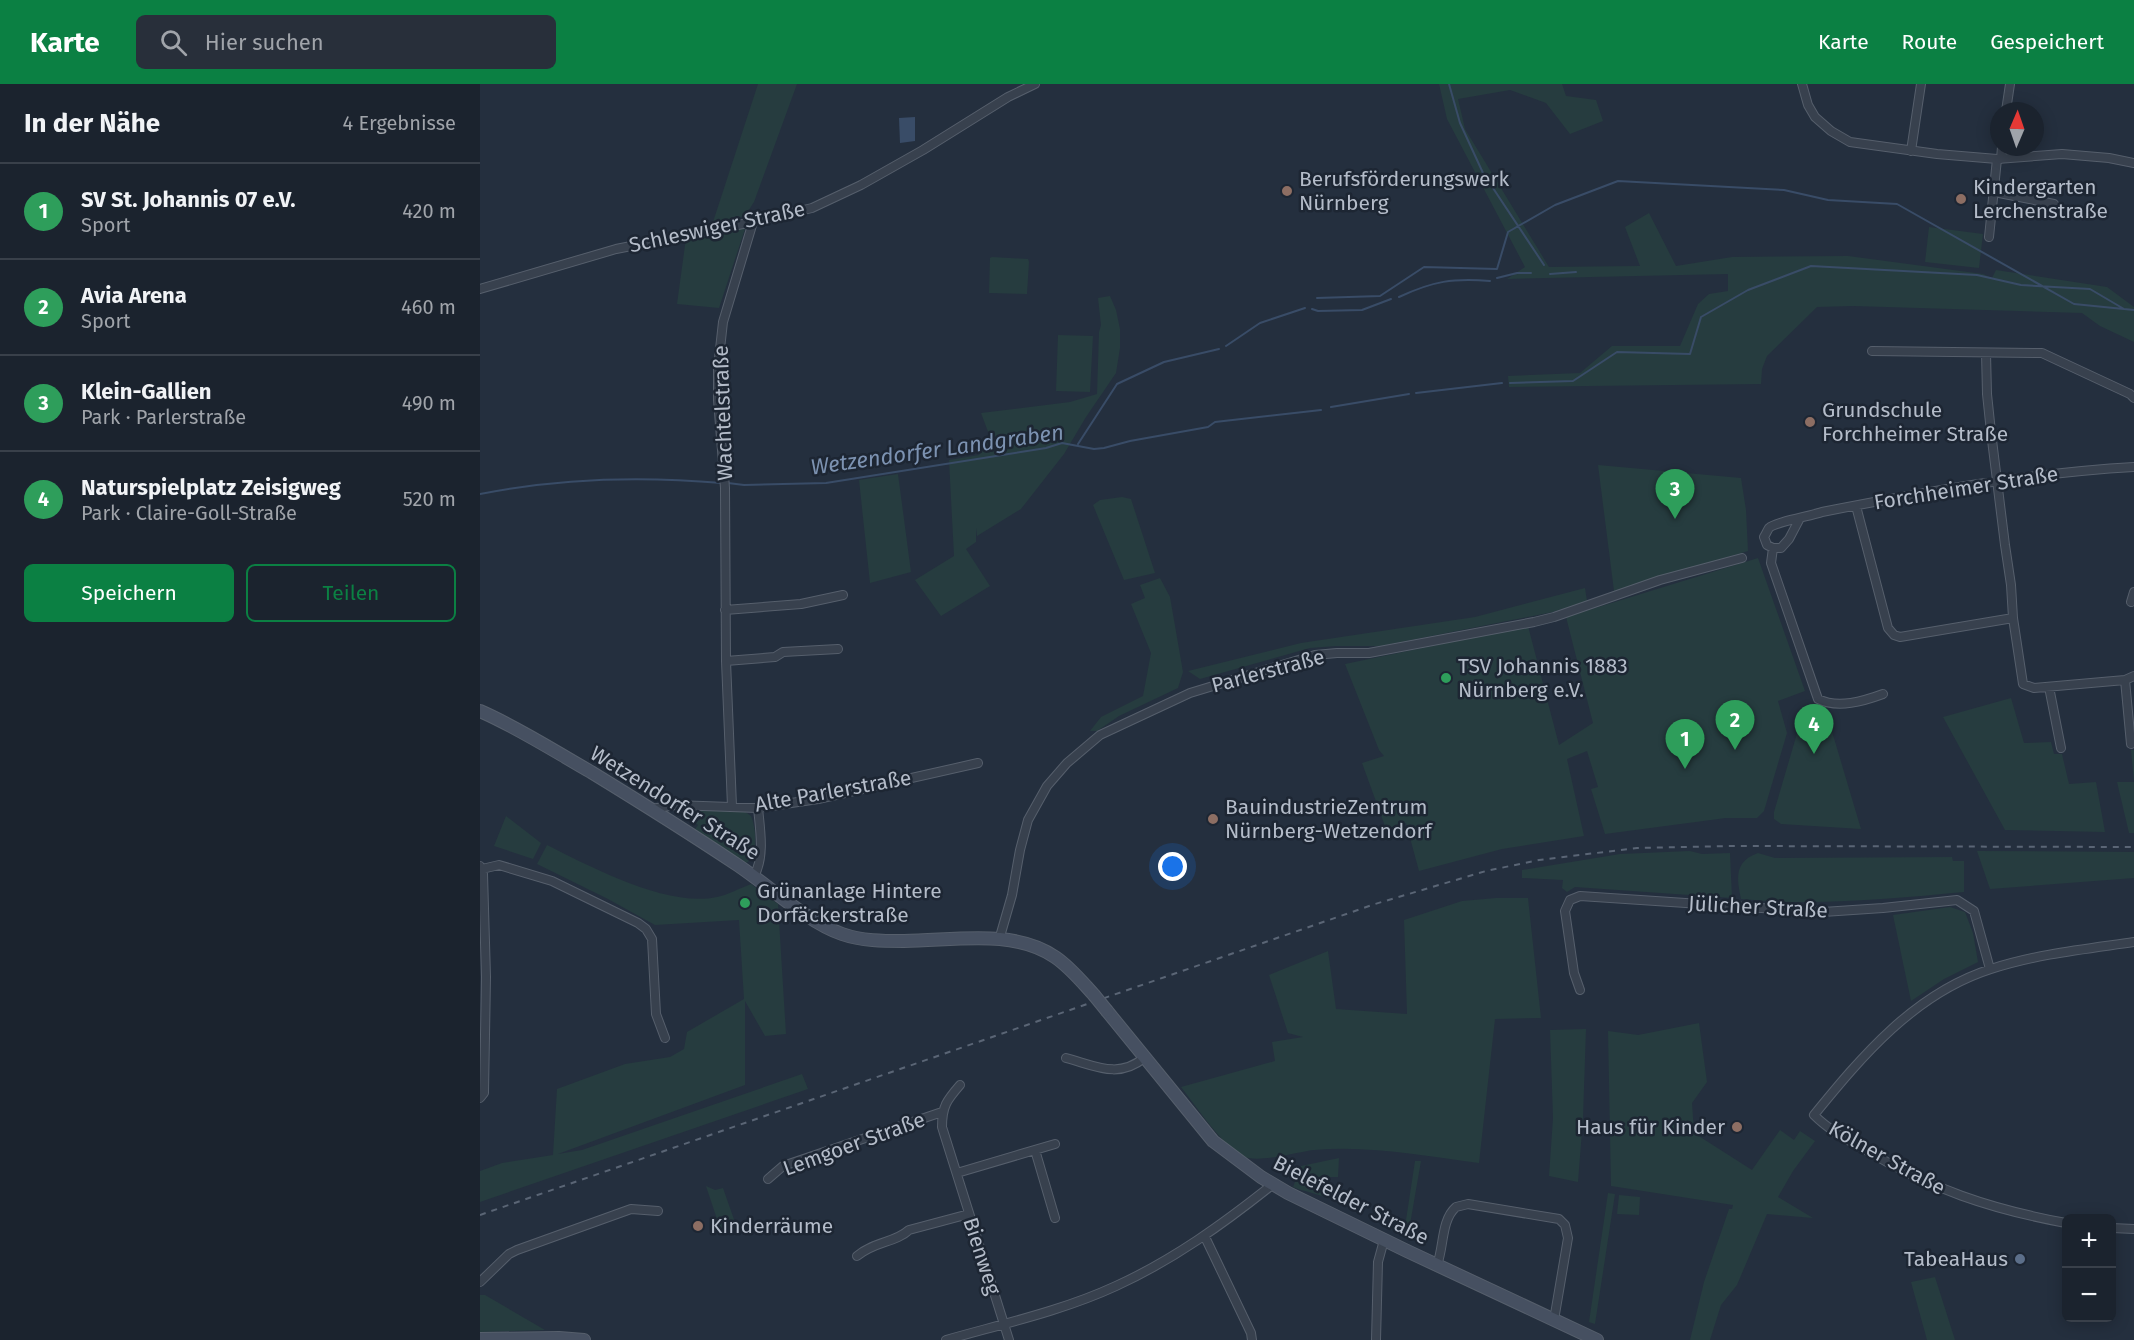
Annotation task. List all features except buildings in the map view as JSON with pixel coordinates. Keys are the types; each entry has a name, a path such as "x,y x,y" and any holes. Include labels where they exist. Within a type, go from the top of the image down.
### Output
{"street":[{"name":"Schleswiger Straße","path":"480,289 616,249 812,208 923,150 1035,84"},
{"path":"1802,84 1808,105 1822,125 1839,137 1871,146 1999,159 2062,154 2109,158 2134,163"},
{"path":"1911,150 1921,84"},
{"path":"2007,102 2010,84"},
{"path":"1989,237 2000,156"},
{"path":"1994,192 2054,204"},
{"name":"Wachtelstraße","path":"732,806 726,661 725,488 718,400 720,340 727,306 753,222"},
{"path":"1872,351 2042,353 2130,394 2134,398"},
{"path":"1986,353 1987,394 2023,684 2034,688 2049,687 2125,680 2134,676"},
{"name":"Forchheimer Straße","path":"1773,548 1767,545 1764,537 1769,528 1822,512 1998,482 2134,467"},
{"path":"1856,506 1891,633 1900,637 2013,618"},
{"path":"1799,520 1789,539 1781,548 1773,548 1771,563 1818,699 1825,702 1860,702 1883,694"},
{"name":"Parlerstraße","path":"999,940 1029,820 1047,786 1067,763 1100,735 1190,693 1315,655 1369,653 1534,622 1660,580 1742,558"},
{"path":"2131,602 2134,592"},
{"path":"725,610 801,604 843,595"},
{"path":"726,661 775,657 783,652 838,649"},
{"path":"2125,680 2131,744"},
{"path":"2049,687 2061,748"},
{"name":"Wetzendorfer Straße","path":"480,711 519,730 652,809 754,876 823,926 848,936 886,941 999,940 1031,945 1055,956 1072,970 1129,1038"},
{"name":"Alte Parlerstraße","path":"652,809 675,805 758,808 818,799 978,763"},
{"path":"754,876 758,870 760,856 758,808"},
{"path":"480,1098 484,1093 486,977 481,868 499,866 552,881 646,928 652,939 656,1014 665,1038"},
{"name":"Jülicher Straße","path":"1580,990 1574,973 1566,911 1570,900 1580,896 1823,912 1957,900 1974,911 1990,969"},
{"path":"1990,969 2076,950 2134,942"},
{"name":"Kölner Straße","path":"1990,969 1935,996 1896,1024 1847,1075 1814,1115 1828,1128 1922,1181 1972,1200 2029,1216 2062,1222"},
{"name":"Bielefelder Straße","path":"1129,1038 1213,1141 1272,1185 1597,1340"},
{"path":"1066,1058 1103,1069 1120,1070 1134,1066 1144,1058"},
{"path":"942,1112 947,1100 960,1085"},
{"name":"Bienweg","path":"942,1112 942,1127 1009,1340"},
{"name":"Lemgoer Straße","path":"768,1179 783,1166 942,1112"},
{"path":"957,1173 1056,1144"},
{"path":"1035,1150 1055,1218"},
{"path":"946,1340 1065,1305 1114,1287 1205,1237 1272,1185"},
{"path":"1437,1265 1442,1252 1447,1219 1456,1207 1468,1204 1559,1219 1565,1225 1568,1238 1554,1320"},
{"path":"480,1282 509,1254 517,1250 631,1209 658,1211"},
{"path":"857,1256 867,1247 902,1236 909,1230 969,1214"},
{"path":"2116,1228 2134,1229"},
{"path":"1205,1237 1251,1333 1252,1340"},
{"path":"1376,1340 1378,1262 1384,1240"},
{"path":"480,1339 584,1340"}],"green space":[{"path":"758,84 797,84 754,202 745,216 713,222"},
{"path":"1439,84 1562,84 1566,96 1596,100 1603,121 1570,134 1546,103 1510,90 1458,99 1465,129 1549,267 1640,266 1625,227 1649,213 1676,266 1732,257 1848,256 1983,274 1992,278 1996,270 2107,287 2134,307 2134,342 2100,326 2082,313 1853,306 1817,307 1767,356 1762,369 1761,384 1509,387 1508,376 1580,373 1612,346 1680,346 1698,304 1709,294 1728,291 1728,274 1507,279 1525,267 1447,119"},
{"path":"746,226 719,308 677,304 686,238"},
{"path":"1929,227 1983,234 1979,268 1925,262"},
{"path":"990,258 1028,259 1027,294 989,293"},
{"path":"1110,296 1120,329 1116,373 1064,454 1021,509 977,536 976,528 976,542 966,549 990,586 941,616 915,580 954,556 949,460 979,455 990,437 981,413 1070,402 1097,394 1101,325 1098,298"},
{"path":"1058,335 1093,336 1090,392 1056,391"},
{"path":"1598,465 1741,478 1746,510 1748,551 1614,591"},
{"path":"898,474 911,572 870,583 859,480"},
{"path":"1122,497 1131,499 1155,573 1124,580 1093,505 1100,500"},
{"path":"1758,558 1805,691 1778,701 1787,733 1764,811 1757,818 1726,818 1605,834 1591,789 1598,787 1587,751 1567,759 1584,836 1502,849 1419,871 1406,823 1386,829 1362,763 1384,756 1379,750 1345,664 1528,626 1559,745 1593,723 1566,617"},
{"path":"1160,578 1170,597 1183,672 1178,688 1119,716 1097,731 1090,731 1101,717 1143,696 1151,653 1131,604 1145,598 1140,585"},
{"path":"1585,588 1587,601 1553,612 1381,646 1310,648 1200,679 1188,671 1301,643 1475,617"},
{"path":"2011,698 2024,743 2051,742 2054,754 2062,754 2069,784 2096,782 2105,832 2005,830 1943,717"},
{"path":"1809,707 1825,708 1861,829 1781,824 1774,819 1774,812 1798,730"},
{"path":"2131,750 2134,750 2134,782"},
{"path":"2117,782 2134,782 2134,833 2129,833"},
{"path":"700,810 744,811 751,816 755,848 750,860 746,863 695,829 698,825 694,822 700,820"},
{"path":"506,816 541,843 533,859 494,846"},
{"path":"547,845 607,874 676,897 697,899 717,897 751,884 778,904 786,1034 765,1036 745,1001 745,1085 558,1154 582,1150 802,1074 808,1089 480,1202 480,1171 502,1163 553,1155 557,1089 625,1064 670,1057 684,1049 687,1032 744,999 739,920 655,925 537,864"},
{"path":"1690,851 1702,854 1730,853 1732,898 1575,887 1567,892 1562,888 1563,880 1522,878 1522,870 1620,854"},
{"path":"1977,851 2134,852 2134,878 1990,889"},
{"path":"1758,853 1775,858 1952,857 1953,861 1964,861 1964,892 1825,902 1741,899 1738,877 1741,865 1750,856"},
{"path":"1528,898 1541,1018 1495,1019 1479,1163 1356,1149 1314,1150 1267,1158 1249,1158 1234,1151 1226,1143 1181,1087 1275,1061 1272,1042 1303,1037 1288,1033 1269,975 1328,951 1336,1009 1407,1014 1404,920 1462,901"},
{"path":"1950,907 1965,912 1973,933 1978,962 1944,979 1911,1001 1893,915"},
{"path":"1699,1023 1707,1082 1692,1103 1694,1133 1752,1170 1780,1130 1794,1140 1800,1131 1815,1141 1793,1171 1778,1197 1813,1218 1767,1214 1737,1285 1721,1305 1710,1340 1690,1340 1704,1282 1729,1209 1732,1209 1733,1205 1611,1186 1608,1031 1638,1035"},
{"path":"1586,1029 1578,1182 1549,1176 1553,1118 1550,1030"},
{"path":"1339,1158 1338,1177 1330,1177 1327,1198 1293,1187 1301,1166"},
{"path":"1415,1161 1421,1161 1408,1236 1404,1233"},
{"path":"706,1186 715,1190 723,1188 737,1228 722,1234"},
{"path":"1608,1193 1615,1194 1595,1324 1589,1322"},
{"path":"1619,1195 1640,1197 1639,1215 1617,1214"},
{"path":"1935,1277 1955,1340 1927,1340 1911,1282"},
{"path":"480,1295 485,1295 545,1330 480,1332"}],"water":[{"path":"915,117 915,141 900,143 899,118"}],"waterway":[{"path":"1449,84 1460,123 1483,173 1544,265"},
{"name":"Wetzendorfer Landgraben","path":"1317,298 1380,296 1424,267 1497,269 1508,232 1555,205 1618,181 1784,190 1828,200 1897,204 2074,304 2134,310"},
{"name":"Wetzendorfer Landgraben","path":"1510,383 1573,381 1617,352 1690,354 1701,317 1748,290 1811,266 1977,275 2021,285 2090,289 2124,309"},
{"path":"1550,274 1576,272"},
{"path":"1497,278 1517,273 1531,273"},
{"path":"1399,297 1422,287 1443,282 1490,281"},
{"path":"1312,309 1318,311 1362,310 1391,299"},
{"path":"1226,346 1260,323 1305,308"},
{"path":"1078,444 1117,384 1164,362 1219,349"},
{"name":"Wetzendorfer Landgraben","path":"1416,393 1502,383"},
{"name":"Wetzendorfer Landgraben","path":"1331,407 1409,394"},
{"name":"Wetzendorfer Landgraben","path":"728,483 744,485 826,483 1046,448 1062,443 1094,449 1104,448 1208,427 1215,422 1321,410"},
{"name":"Wetzendorfer Landgraben","path":"480,494 540,485 601,480 722,483"}],"railway":[{"path":"480,1215 1375,904 1486,871 1539,860 1637,848 1734,846 2134,847"}],"place":[{"name":"Berufsförderungswerk Nürnberg","path":"1287,191"},
{"name":"Kindergarten Lerchenstraße","path":"1961,199"},
{"name":"Grundschule Forchheimer Straße","path":"1810,422"},
{"name":"Klein-Gallien","path":"1675,519"},
{"name":"TSV Johannis 1883 Nürnberg e.V.","path":"1446,678"},
{"name":"Avia Arena","path":"1735,750"},
{"name":"Naturspielplatz Zeisigweg","path":"1814,754"},
{"name":"SV St. Johannis 07 e.V.","path":"1685,769"},
{"name":"BauindustrieZentrum Nürnberg-Wetzendorf","path":"1213,819"},
{"name":"Grünanlage Hintere Dorfäckerstraße","path":"745,903"},
{"name":"Haus für Kinder","path":"1737,1127"},
{"name":"Kinderräume","path":"698,1226"},
{"name":"TabeaHaus","path":"2020,1259"}]}
